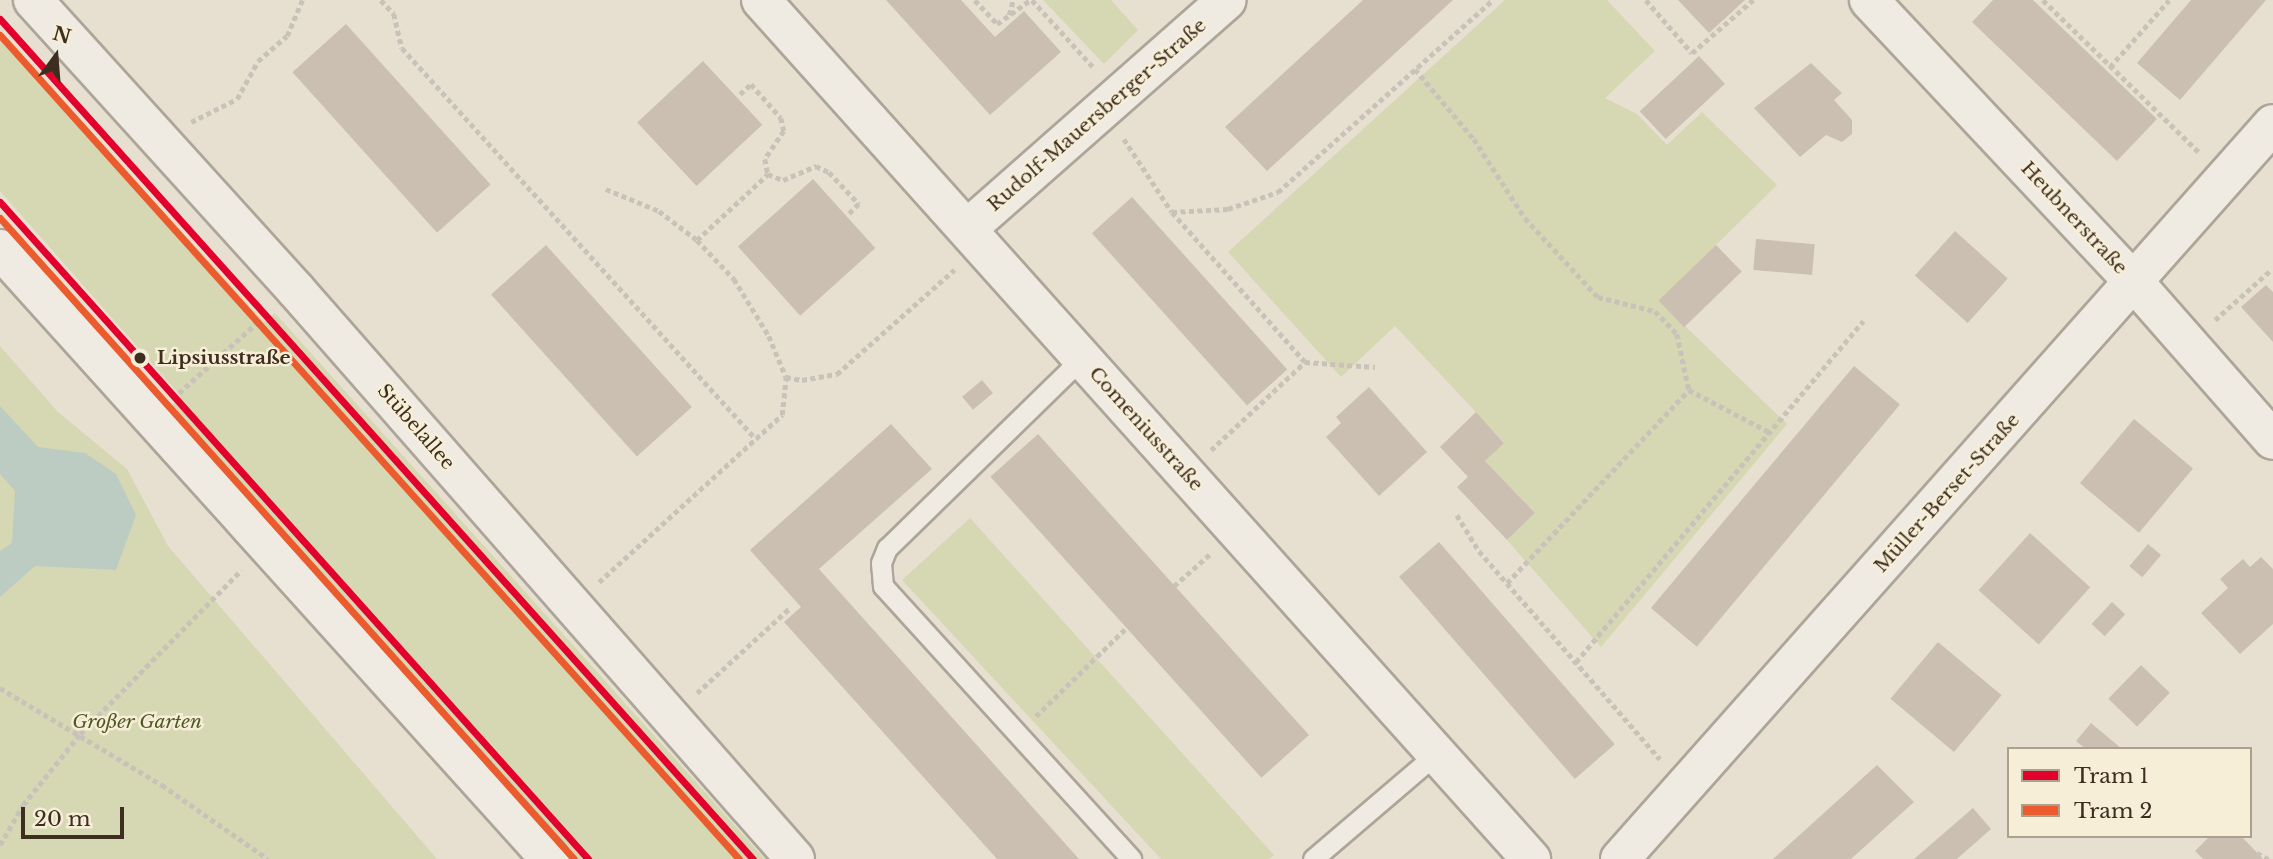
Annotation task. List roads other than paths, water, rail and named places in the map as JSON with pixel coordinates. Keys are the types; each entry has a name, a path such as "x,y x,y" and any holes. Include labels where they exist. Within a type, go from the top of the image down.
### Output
{"street":[{"name":"Stübelallee","path":"33,0 295,289 794,859"},
{"name":"Comeniusstraße","path":"761,0 1531,859"},
{"name":"Rudolf-Mauersberger-Straße","path":"974,238 1111,103 1227,0"},
{"name":"Heubnerstraße","path":"1869,0 2134,282 2273,440"},
{"name":"Müller-Berset-Straße","path":"1620,859 2273,124"},
{"path":"0,249 550,859"}],"lane":[{"path":"1082,358 887,548 881,563 883,586 1131,859"},
{"path":"1313,859 1437,754"}],"tram line":[{"name":"1","path":"0,19 753,859"},
{"name":"2","path":"0,35 739,859"},
{"name":"1","path":"0,202 588,859"},
{"name":"2","path":"0,218 574,859"}],"place":[{"name":"Lipsiusstraße","path":"140,358"}],"park label":[{"name":"Großer Garten","path":"137,722"}]}
